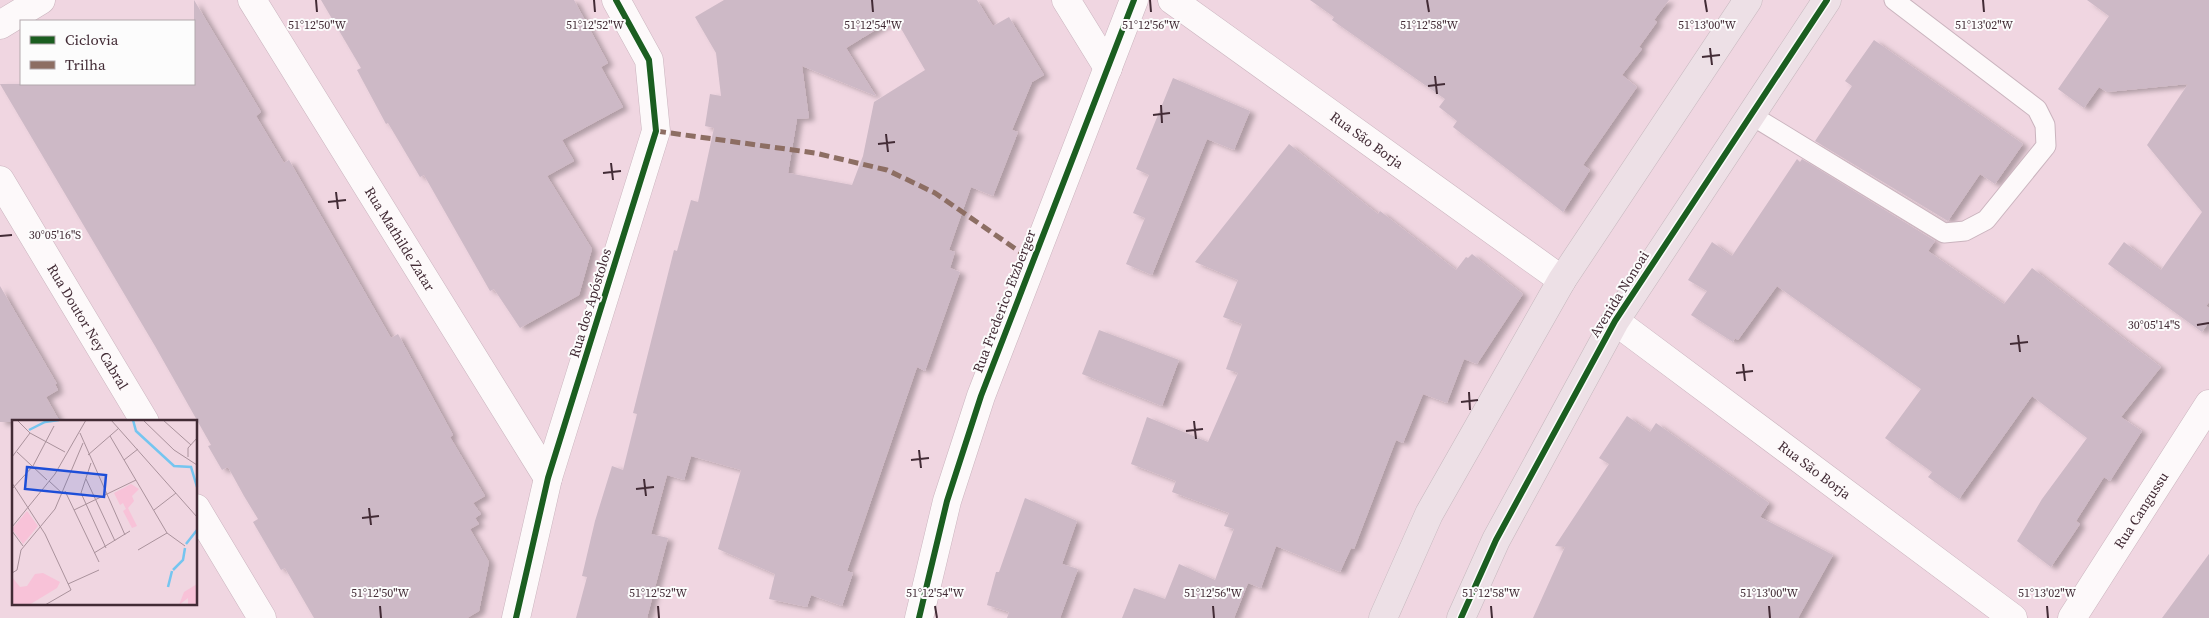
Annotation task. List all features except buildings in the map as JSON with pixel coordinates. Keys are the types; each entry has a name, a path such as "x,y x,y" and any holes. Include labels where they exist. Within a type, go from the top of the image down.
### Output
{"main road":[{"path":"1383,618 1429,514 1562,280 1748,0"},
{"name":"Avenida Nonoai","path":"1460,618 1496,540 1615,321 1827,0"}],"street":[{"path":"0,25 41,0"},
{"name":"Rua Mathilde Zatar","path":"252,0 548,478"},
{"name":"Rua dos Apóstolos","path":"516,618 548,478 656,131 649,60 616,0"},
{"path":"1066,0 1108,68"},
{"name":"Rua Frederico Etzberger","path":"919,618 947,501 981,396 1134,0"},
{"name":"Rua São Borja","path":"1172,0 1562,280"},
{"name":"Rua Doutor Ney Cabral","path":"0,180 144,420"},
{"name":"Rua São Borja","path":"1615,321 2013,618"},
{"name":"Rua Cangussu","path":"2072,618 2209,404"},
{"path":"198,511 262,618"}],"lane":[{"path":"1751,115 1944,233 1965,231 1986,220 2046,146 2045,125 2037,109 1894,0"}],"marked path":[{"path":"656,131 815,153 887,170 935,193 1033,261"}],"cycle path":[{"path":"516,618 548,478 656,131 649,60 616,0"},
{"path":"919,618 947,501 981,396 1134,0"},
{"path":"1461,618 1496,540 1615,321 1827,0"}]}
